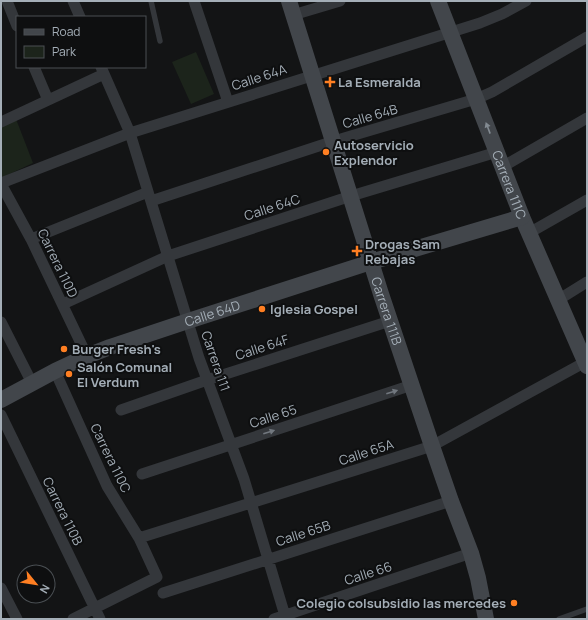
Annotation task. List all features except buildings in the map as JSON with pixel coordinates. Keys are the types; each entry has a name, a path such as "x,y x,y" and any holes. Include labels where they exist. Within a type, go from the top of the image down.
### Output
{"street":[{"path":"6,1 16,24"},
{"path":"73,1 80,16"},
{"path":"194,1 228,102"},
{"path":"291,8 340,1"},
{"name":"Carrera 111C","path":"438,1 522,217 586,363"},
{"name":"Calle 64A","path":"1,184 130,133 451,33 502,14 526,1"},
{"name":"Carrera 111B","path":"291,8 390,321 451,501 472,553 486,619"},
{"name":"Calle 64B","path":"31,239 149,196 476,99 492,92 587,37"},
{"path":"34,68 48,100"},
{"path":"1,122 48,100 103,70"},
{"name":"Carrera 111","path":"103,70 130,133 199,358 244,479 268,559 282,618"},
{"path":"502,167 587,118"},
{"name":"Calle 64C","path":"63,304 168,256 351,196 497,152"},
{"name":"Carrera 110D","path":"1,184 31,239 87,356"},
{"path":"529,233 587,200"},
{"name":"Calle 64D","path":"1,400 55,371 87,356 188,321 371,262 522,217"},
{"path":"558,300 587,282"},
{"name":"Calle 64F","path":"121,410 390,321"},
{"path":"1,322 32,383"},
{"name":"Calle 65A","path":"139,538 432,446 586,363"},
{"name":"Carrera 110C","path":"55,371 107,486 139,538 157,577 95,608"},
{"name":"Calle 65","path":"142,474 412,385"},
{"name":"Carrera 110B","path":"1,415 100,619"},
{"name":"Calle 65B","path":"163,593 451,501"},
{"name":"Calle 66","path":"282,618 472,553"},
{"path":"1,588 17,619"},
{"path":"73,619 95,608"}],"lane":[{"path":"151,1 160,41"},
{"path":"559,619 587,609"}],"green space":[{"path":"196,52 214,94 191,104 172,62"},
{"path":"16,119 33,163 1,178 1,126"}],"place":[{"name":"La Esmeralda","path":"330,82"},
{"name":"Autoservicio Explendor","path":"326,152"},
{"name":"Drogas Sam Rebajas","path":"357,251"},
{"name":"Iglesia Gospel","path":"262,309"},
{"name":"Burger Fresh's","path":"64,349"},
{"name":"Salón Comunal El Verdum","path":"69,374"},
{"name":"Colegio colsubsidio las mercedes","path":"514,603"}]}
